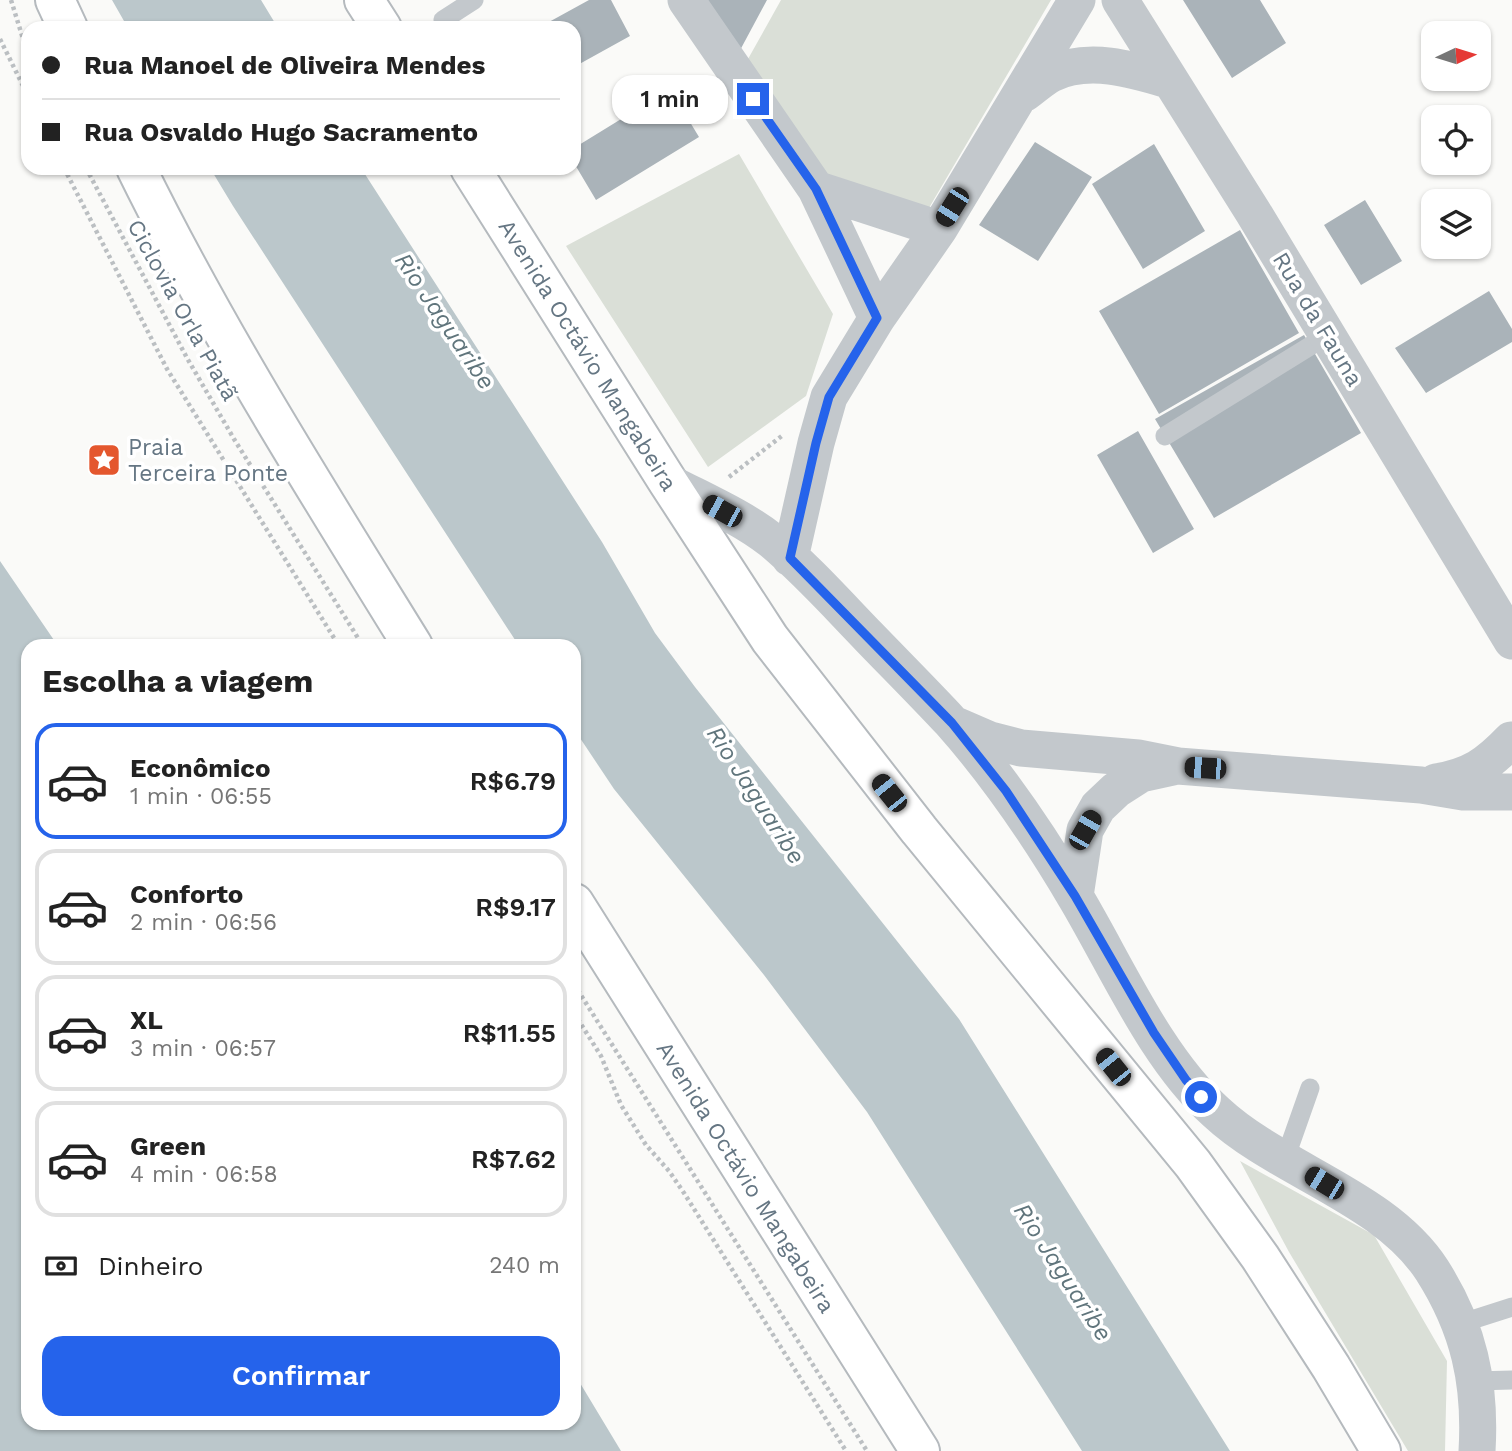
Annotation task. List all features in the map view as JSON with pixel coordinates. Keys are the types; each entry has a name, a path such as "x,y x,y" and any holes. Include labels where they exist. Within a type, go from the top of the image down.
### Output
{"main road":[{"path":"55,0 65,21"},
{"path":"364,0 378,21"},
{"path":"140,175 272,416 409,639"},
{"name":"Avenida Octávio Mangabeira","path":"474,175 770,639 829,717 1193,1164 1260,1257 1381,1451"},
{"name":"Avenida Octávio Mangabeira","path":"581,914 920,1451"}],"street":[{"path":"686,0 816,189 877,318"},
{"path":"790,558 829,397 877,318 939,229 1077,0"},
{"name":"Rua da Fauna","path":"1120,0 1328,335 1512,641"},
{"path":"1021,96 1051,74 1076,66 1134,69 1168,80"},
{"path":"816,189 939,229"},
{"path":"668,482 769,538 952,723 1006,791 1075,896 1142,1013 1186,1080 1216,1113 1250,1138 1364,1207 1401,1236 1430,1267 1454,1310 1470,1353 1477,1394 1477,1451"},
{"path":"952,723 990,740 1021,748 1138,758 1178,766 1421,785 1463,792 1512,792"},
{"path":"1421,785 1454,779 1475,771 1494,758 1512,740"},
{"path":"1512,740 1512,765"},
{"path":"1075,896 1085,830 1098,807 1116,790 1141,774 1178,766"}],"lane":[{"path":"443,20 474,0"},
{"path":"1166,436 1328,335"},
{"path":"1285,1159 1310,1088"},
{"path":"1460,1324 1512,1307"},
{"path":"1475,1381 1512,1380"}],"path":[{"path":"11,0 21,32"},
{"path":"0,40 21,82"},
{"path":"68,175 167,369 335,639"},
{"name":"Ciclovia Orla Piatã","path":"90,175 193,370 359,639"},
{"path":"701,499 786,433"},
{"path":"581,995 867,1451"},
{"path":"581,1024 601,1056 621,1105 646,1145 684,1193 846,1451"}],"shaded area":[{"path":"781,0 1051,0 926,213 833,184 748,59"},
{"path":"739,154 833,314 806,396 708,467 566,246"},
{"path":"1240,1161 1374,1235 1447,1361 1445,1451 1408,1451 1289,1252"}],"water":[{"path":"112,0 261,0 274,21 124,21"},
{"name":"Rio Jaguaribe","path":"214,175 366,175 602,542 655,633 959,1019 1230,1451 1082,1451 867,1112 764,975 614,789 581,740 581,639 514,639"},
{"path":"0,561 53,639 21,639 21,1430 581,1430 581,1385 621,1451 0,1451"}],"building":[{"path":"589,0 611,0 630,36 581,63 581,21 551,21"},
{"path":"704,0 767,0 738,54"},
{"path":"1183,0 1260,0 1286,43 1232,78"},
{"path":"670,89 699,137 596,200 581,175 581,144"},
{"path":"1035,142 1092,177 1038,261 979,225"},
{"path":"1154,144 1205,231 1143,269 1092,184"},
{"path":"1365,200 1402,261 1361,285 1324,225"},
{"path":"1240,230 1299,333 1159,414 1099,311"},
{"path":"1489,291 1512,329 1512,342 1426,393 1395,348"},
{"path":"1304,335 1361,433 1214,518 1155,419"},
{"path":"1138,431 1194,529 1153,553 1097,455"}],"place":[{"name":"Praia Terceira Ponte","path":"104,460"}],"route":[{"path":"753,99 816,189 877,318 829,397 790,558 952,723 1006,791 1075,896 1154,1033 1201,1097"}]}
